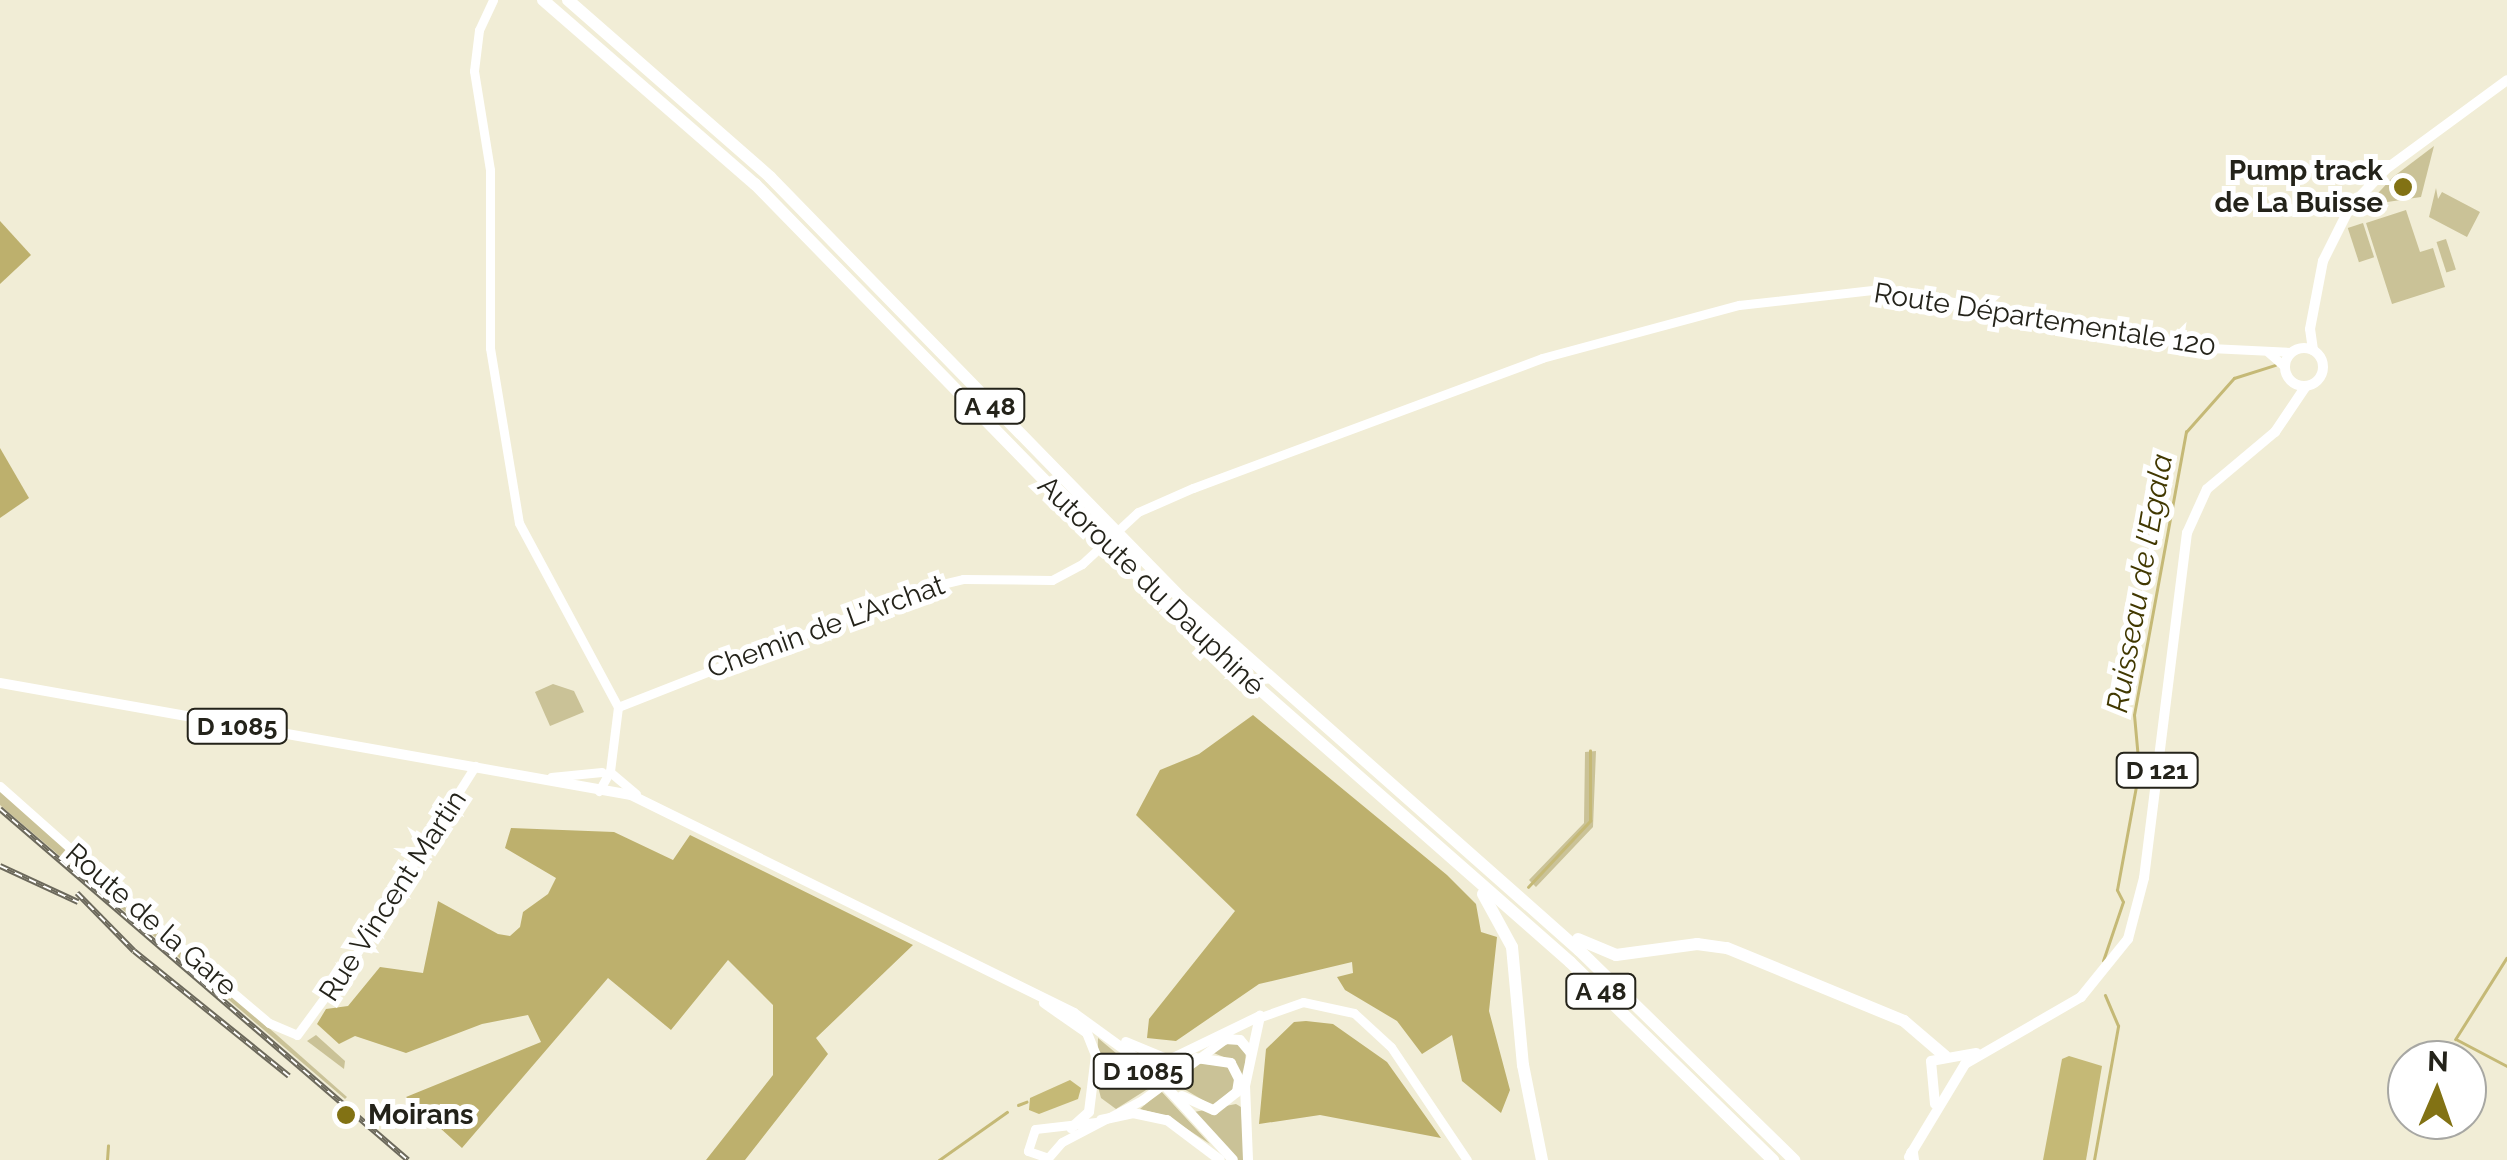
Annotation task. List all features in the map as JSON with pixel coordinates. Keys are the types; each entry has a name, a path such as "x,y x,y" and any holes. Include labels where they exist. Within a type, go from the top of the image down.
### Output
{"highway":[{"name":"Autoroute du Dauphiné","path":"543,0 711,142 1118,560 1619,1008 1773,1160"},
{"name":"Autoroute du Dauphiné","path":"568,0 770,177 1180,597 1527,903 1794,1160"},
{"path":"1422,831 1488,899 1508,931 1525,1078 1542,1160"},
{"path":"1527,903 1610,954 1697,944 1735,951 1904,1021 1948,1057"}],"main road":[{"path":"2287,415 2291,381 2284,366 2295,350 2330,245 2360,195 2507,80"},
{"path":"2291,381 2306,386 2322,373 2313,350 2316,294"},
{"path":"2295,350 2313,350"},
{"name":"D 121","path":"1958,1074 1982,1052 2081,997 2128,939 2144,878 2187,532 2207,489 2287,415 2306,386"},
{"name":"D 1085","path":"0,687 474,769 603,780 653,810 1044,1000 1142,1070 1223,1160"},
{"name":"D 1085","path":"474,769 603,780 1095,1026 1146,1066 1234,1160"},
{"path":"1044,1000 1086,1034 1096,1054 1090,1112 1071,1128"},
{"path":"1095,1026 1148,1057 1169,1060 1260,1016"},
{"path":"1248,1160 1244,1116 1250,1052 1260,1016"},
{"path":"1225,1039 1240,1040 1250,1052"},
{"name":"D 121","path":"1948,1057 1982,1052"},
{"path":"1910,1158 1958,1074 1948,1057 1928,1066 1935,1111"},
{"path":"1146,1066 1196,1105 1214,1110 1229,1104 1239,1085 1234,1066 1220,1058 1196,1058"},
{"path":"1933,1084 1949,1086"},
{"path":"1098,1121 1134,1113 1166,1120 1223,1160"}],"street":[{"path":"493,0 479,30 474,71 490,170 490,348 519,523 618,707 612,759 603,780"},
{"name":"Route Départementale 120","path":"1452,392 1653,326 1758,302 1881,290 2210,348 2295,350"},
{"path":"2260,351 2284,366"},
{"name":"Chemin de L'Archat","path":"618,707 916,590 964,579 1052,580 1094,554 1149,506 1452,392"},
{"name":"Rue Vincent Martin","path":"309,1026 474,769"},
{"name":"Route de la Gare","path":"0,786 269,1023 292,1035 309,1026"},
{"path":"1098,1121 1044,1159 1028,1151 1032,1132 1071,1128 1126,1109 1260,1016 1304,1002 1354,1013 1391,1048 1467,1160"},
{"path":"1053,1132 1058,1146"}],"shaded area":[{"name":"Pump track de La Buisse","path":"2434,146 2421,197 2367,205 2393,177"},
{"path":"2436,188 2438,199 2442,192 2480,212 2467,237 2429,217"},
{"path":"2406,210 2420,252 2433,248 2445,287 2392,304 2366,223"},
{"path":"0,221 31,255 0,284"},
{"path":"2363,223 2374,257 2359,262 2348,228"},
{"path":"2446,239 2456,269 2446,273 2436,242"},
{"path":"0,448 29,498 0,518"},
{"path":"553,684 574,691 584,712 550,726 535,692"},
{"path":"1253,715 1447,875 1476,904 1481,932 1497,937 1489,1011 1510,1090 1501,1113 1462,1081 1452,1035 1422,1054 1397,1021 1345,990 1337,977 1353,973 1352,962 1259,984 1176,1041 1147,1038 1149,1019 1235,911 1136,815 1160,770 1199,754"},
{"path":"1596,751 1593,827 1536,887 1529,880 1584,823 1585,752"},
{"path":"0,790 347,1097 0,805"},
{"path":"511,828 614,832 673,860 690,835 913,945 816,1038 828,1054 745,1160 706,1160 773,1075 773,1005 728,960 671,1030 608,978 462,1148 406,1097 541,1042 528,1015 482,1024 406,1053 355,1036 339,1044 317,1024 326,1009 348,1006 380,967 423,973 438,901 498,934 510,936 520,927 523,912 548,894 556,878 505,848"},
{"path":"1294,1022 1333,1024 1387,1062 1441,1138 1320,1115 1259,1124 1266,1049"},
{"path":"316,1035 345,1061 344,1069 307,1041"},
{"path":"1098,1038 1154,1085 1116,1109 1101,1098 1097,1083"},
{"path":"1234,1041 1246,1050 1244,1081 1234,1061 1211,1052"},
{"path":"2069,1056 2102,1066 2086,1160 2043,1160 2062,1059"},
{"path":"1198,1063 1230,1067 1235,1075 1235,1087 1213,1106 1172,1082"},
{"path":"1070,1080 1081,1088 1078,1099 1039,1114 1029,1110 1030,1098"},
{"path":"1161,1091 1210,1144 1167,1116 1140,1109"},
{"path":"1236,1104 1241,1107 1245,1160 1236,1160 1194,1112"}],"waterway":[{"name":"Ruisseau de l'Egala","path":"2103,961 2123,902 2117,890 2139,770 2134,715 2186,432 2234,378 2275,365"},
{"path":"1528,887 1590,821 1590,751"},
{"path":"2507,958 2456,1039 2507,1066"},
{"name":"Ruisseau de l'Egala","path":"2094,1160 2118,1026 2105,996"},
{"path":"1018,1105 1026,1102"},
{"path":"939,1160 1007,1112"},
{"path":"107,1160 108,1146"}],"railway":[{"path":"0,809 408,1160"},
{"path":"0,866 78,902"},
{"path":"77,893 134,951 289,1076"}],"place":[{"name":"Pump track de La Buisse","path":"2403,187"},
{"name":"Moirans","path":"346,1115"}]}
